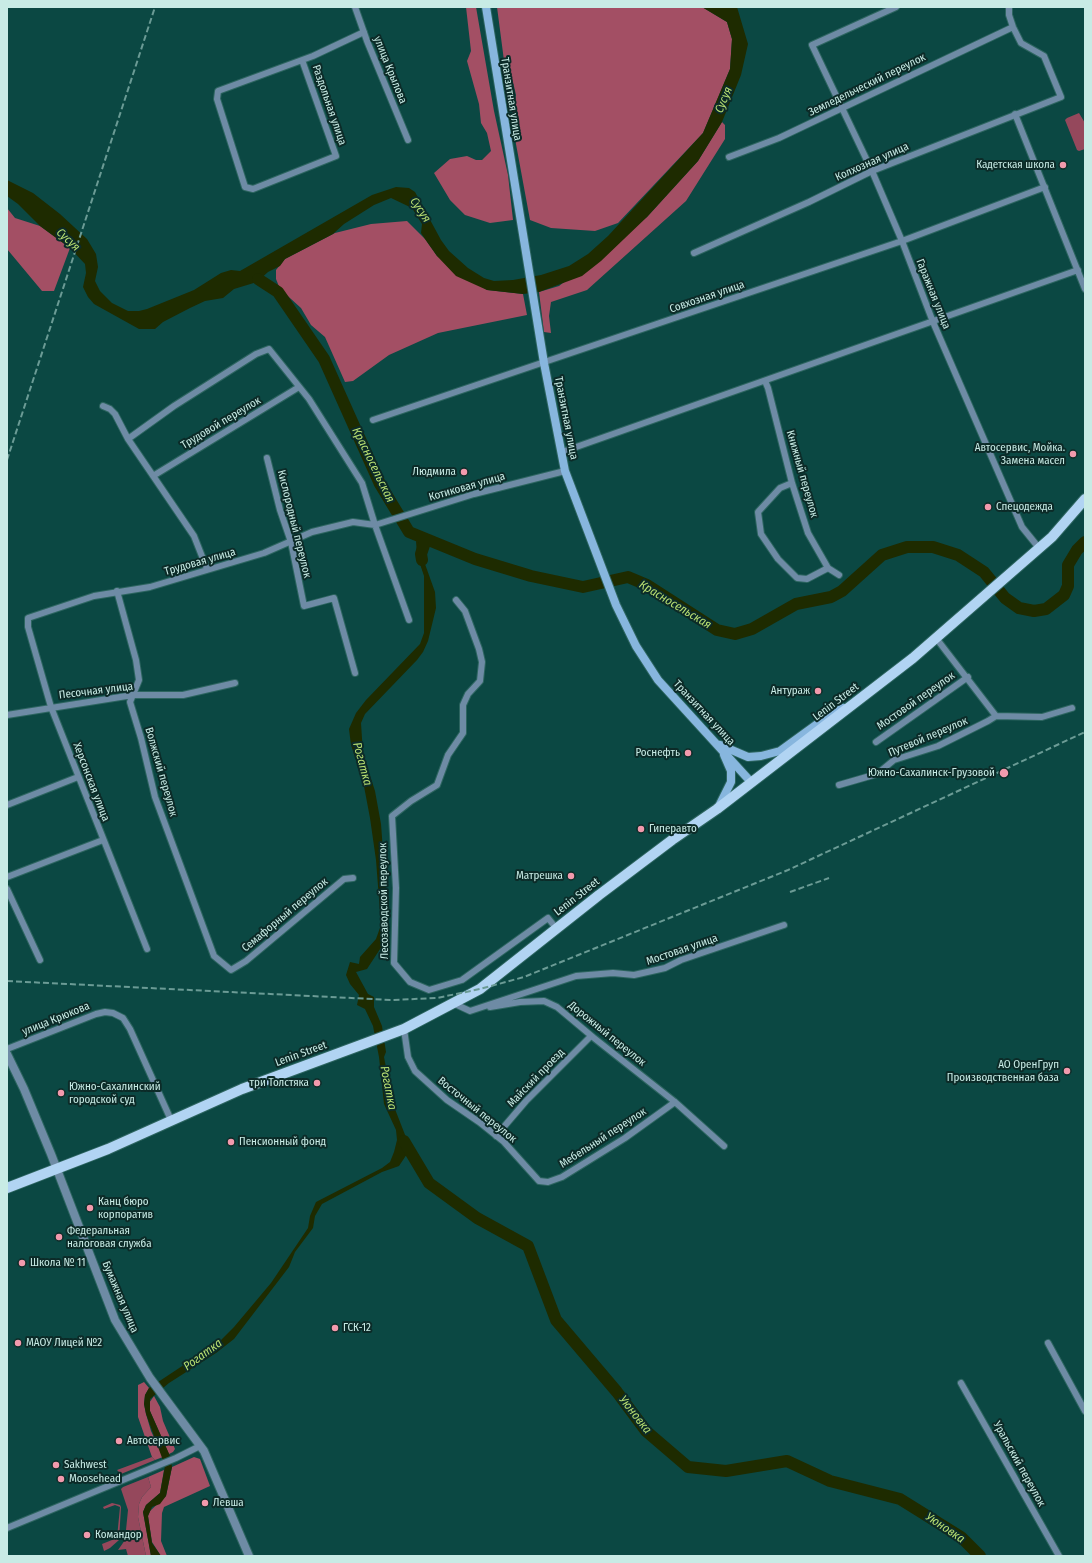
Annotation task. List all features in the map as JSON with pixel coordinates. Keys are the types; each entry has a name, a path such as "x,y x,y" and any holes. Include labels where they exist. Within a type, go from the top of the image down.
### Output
{"main road":[{"name":"Транзитная улица","path":"486,7 544,363 566,471 601,568 626,628 658,680 752,782"},
{"name":"Lenin Street","path":"7,1188 108,1149 242,1089 400,1030 455,1004 480,989 556,928 672,840 718,809 914,658 1039,548 1065,523 1085,499"},
{"path":"717,744 748,757 761,756 780,751 831,714 855,703"},
{"path":"717,744 731,772 731,782 718,809"}],"street":[{"name":"улица Крылова","path":"355,7 408,140"},
{"name":"Гаражная улица","path":"896,7 812,45 872,171 902,241 933,322 1022,527 1039,548"},
{"path":"1010,7 1009,15 1013,27"},
{"name":"Колхозная улица","path":"694,253 809,202 872,171 1061,97 1044,56 1021,43 1013,27"},
{"name":"Земледельческий переулок","path":"729,157 762,146 1013,27"},
{"path":"302,60 364,32"},
{"name":"Раздольная улица","path":"302,60 336,156 253,189 245,187 217,99 218,91 302,60"},
{"path":"1016,114 1085,289"},
{"name":"Совхозная улица","path":"373,420 902,241 1045,187"},
{"path":"562,452 1078,270"},
{"path":"128,439 174,406 256,354 269,349 309,399 362,484 409,620"},
{"name":"Книжный переулок","path":"765,381 792,483 808,533 828,568"},
{"name":"Трудовой переулок","path":"153,476 299,387"},
{"path":"103,406 110,409 115,414 128,439 194,536 207,569"},
{"name":"Кислородный переулок","path":"267,458 280,510 291,542 304,606 334,598 355,673"},
{"name":"Котиковая улица","path":"375,525 474,494 566,471"},
{"path":"792,483 780,488 758,512 761,534 778,559 797,578 807,579 828,568 839,575"},
{"name":"Трудовая улица","path":"28,618 94,596 117,591 150,587 264,553 312,532 353,522 375,525"},
{"name":"Волжский переулок","path":"117,591 139,680 130,702 141,738 155,797 214,956 231,970"},
{"name":"Лесозаводской переулок","path":"456,600 465,611 479,649 482,662 480,681 468,694 463,705 463,733 448,755 437,785 410,801 392,816 396,888 394,963 410,982 429,990 462,980 548,918 556,928"},
{"name":"Херсонская улица","path":"28,618 28,627 51,707 103,840 148,949"},
{"path":"936,638 968,677 996,716 1042,717 1072,708"},
{"name":"Мостовой переулок","path":"876,742 968,677"},
{"name":"Песочная улица","path":"7,714 133,695 183,694 235,683"},
{"name":"Путевой переулок","path":"839,785 876,774 894,760 938,746 988,722 996,716"},
{"path":"7,805 78,777"},
{"path":"7,877 103,840"},
{"name":"Семафорный переулок","path":"231,970 246,960 344,879 353,878"},
{"path":"7,889 40,960"},
{"name":"Мостовая улица","path":"470,1011 576,976 613,973 634,975 666,968 681,960 784,925"},
{"name":"Дорожный переулок","path":"470,1011 520,1002 544,1001 557,1007 591,1036 675,1102 724,1146"},
{"path":"455,1004 470,1011"},
{"name":"улица Крюкова","path":"7,1050 96,1014 105,1012 113,1013 123,1018 130,1029 171,1120"},
{"name":"Восточный переулок","path":"400,1030 408,1057 415,1071 447,1100 496,1136 539,1181"},
{"name":"Майский проезд","path":"496,1136 526,1101 591,1036"},
{"name":"Бумажная улица","path":"7,1054 24,1089 115,1320 162,1397 200,1446 249,1556"},
{"name":"Мебельный переулок","path":"539,1181 548,1182 562,1177 625,1138 675,1102"},
{"path":"1048,1343 1085,1410"},
{"name":"Уральский переулок","path":"961,1383 1059,1556"},
{"path":"7,1528 158,1466 200,1446"}],"shaded area":[{"path":"466,7 476,7 494,111 508,175 513,220 490,223 465,215 450,200 434,173 450,159 467,156 476,160 482,160 491,151 487,133 481,123 479,104 467,61 471,51"},
{"path":"497,7 702,7 727,22 732,39 730,69 703,133 618,223 595,231 551,228 530,220 511,117 516,95 513,82 506,76"},
{"path":"1079,113 1085,123 1085,149 1079,151 1077,150 1065,120"},
{"path":"722,122 725,125 725,139 686,201 587,290 551,302 549,316 551,333 544,332 539,292 559,286 647,217 698,161"},
{"path":"7,208 15,218 40,226 70,248 54,291 42,291 7,249"},
{"path":"407,221 425,239 437,256 487,290 523,294 527,315 438,333 389,355 353,381 345,382 325,337 311,325 301,308 280,289 276,279 276,270 285,259 335,233 371,224"},
{"path":"144,1382 149,1388 145,1395 144,1404 146,1414 151,1431 163,1457 155,1460 152,1457 138,1417 138,1385"},
{"path":"154,1396 160,1407 163,1421 175,1449 169,1454 150,1411 149,1403"},
{"path":"152,1457 155,1460 121,1474 117,1470"},
{"path":"194,1457 200,1459 210,1486 164,1507 162,1513 161,1541 167,1556 161,1556 152,1542 148,1516 150,1511 166,1496 172,1467"},
{"path":"164,1470 160,1493 146,1505 143,1512 151,1556 146,1556 138,1517 139,1504 142,1497 151,1487 148,1477"},
{"path":"148,1477 151,1487 142,1497 139,1504 138,1517 146,1556 128,1556 126,1549 118,1550 125,1540 128,1510 121,1489"},
{"path":"112,1503 120,1505 121,1507 119,1540 104,1551 102,1544 117,1538 120,1507 115,1505 104,1509 103,1507"}],"water":[{"name":"Сусуя","path":"702,7 737,7 748,44 741,75 722,122 698,161 647,217 601,261 582,276 539,292 523,294 487,290 456,276 437,256 421,233 422,224 412,208 391,198 374,205 344,224 333,234 285,259 280,266 268,272 257,282 234,289 223,298 205,301 163,322 155,329 139,329 94,304 88,297 83,287 86,273 85,264 70,248 40,226 18,204 7,196 7,180 33,193 60,214 87,239 96,254 98,267 95,281 100,291 112,303 128,311 147,309 194,290 221,273 231,270 240,271 372,195 396,187 409,188 415,192 441,240 449,251 468,268 484,278 494,281 513,280 541,275 569,266 588,254 608,236 703,133 730,69 732,39 727,22"},
{"path":"416,541 430,546 424,553 425,564 435,592 436,608 428,641 417,660 365,714 361,723 363,754 375,791 381,824 389,932 386,940 367,969 356,972 368,994 374,997 374,1007 382,1026 386,1052 384,1057 393,1104 409,1145 407,1154 399,1166 382,1172 322,1204 315,1216 313,1228 295,1252 289,1267 234,1339 216,1353 169,1383 150,1399 150,1411 170,1456 172,1467 166,1496 160,1504 152,1507 148,1516 152,1543 161,1556 151,1556 143,1512 146,1505 160,1493 165,1466 146,1414 144,1404 145,1395 149,1388 220,1341 234,1327 271,1283 308,1228 310,1216 316,1202 382,1168 390,1162 394,1152 397,1140 396,1130 384,1104 379,1057 373,1026 365,1009 357,1005 359,995 350,984 346,975 350,962 359,964 360,957 376,939 381,925 376,860 370,818 363,781 351,745 349,729 356,713 366,700 420,644 424,633 424,576 417,555"}],"waterway":[{"name":"Красносельская","path":"258,279 278,292 324,359 380,484 409,532 475,559 531,576 583,587 628,577 647,585 717,630 735,634 752,629 796,604 831,597 842,591 882,555 907,547 933,547 958,555 984,572 1005,598 1019,608 1034,611 1046,609 1064,595 1068,586 1068,565 1077,550 1085,542"},
{"name":"Рогатка","path":"422,560 421,554 426,539"},
{"name":"Уюновка","path":"404,1141 429,1183 477,1218 528,1246 556,1320 617,1392 646,1431 688,1467 726,1471 787,1461 830,1481 900,1499 961,1537 980,1556"}],"railway":[{"path":"7,460 155,7"},
{"path":"7,981 392,1000 437,998 480,989 524,977 788,870 1085,732"},
{"path":"790,892 829,878"}],"place":[{"name":"Кадетская школа","path":"1063,165"},
{"name":"Автосервис, Мойка. Замена масел","path":"1073,454"},
{"name":"Людмила","path":"464,472"},
{"name":"Спецодежда","path":"988,507"},
{"name":"Антураж","path":"818,691"},
{"name":"Роснефть","path":"688,753"},
{"name":"Южно-Сахалинск-Грузовой","path":"1004,773"},
{"name":"Гиперавто","path":"641,829"},
{"name":"Матрешка","path":"571,876"},
{"name":"АО ОренГруп Производственная база","path":"1067,1071"},
{"name":"три Толстяка","path":"317,1083"},
{"name":"Южно-Сахалинский городской суд","path":"61,1093"},
{"name":"Пенсионный фонд","path":"231,1142"},
{"name":"Канц бюро корпоратив","path":"90,1208"},
{"name":"Федеральная налоговая служба","path":"59,1237"},
{"name":"Школа № 11","path":"22,1263"},
{"name":"ГСК-12","path":"335,1328"},
{"name":"МАОУ Лицей №2","path":"18,1343"},
{"name":"Автосервис","path":"119,1441"},
{"name":"Sakhwest","path":"56,1465"},
{"name":"Moosehead","path":"61,1479"},
{"name":"Левша","path":"205,1503"},
{"name":"Командор","path":"87,1535"}]}
